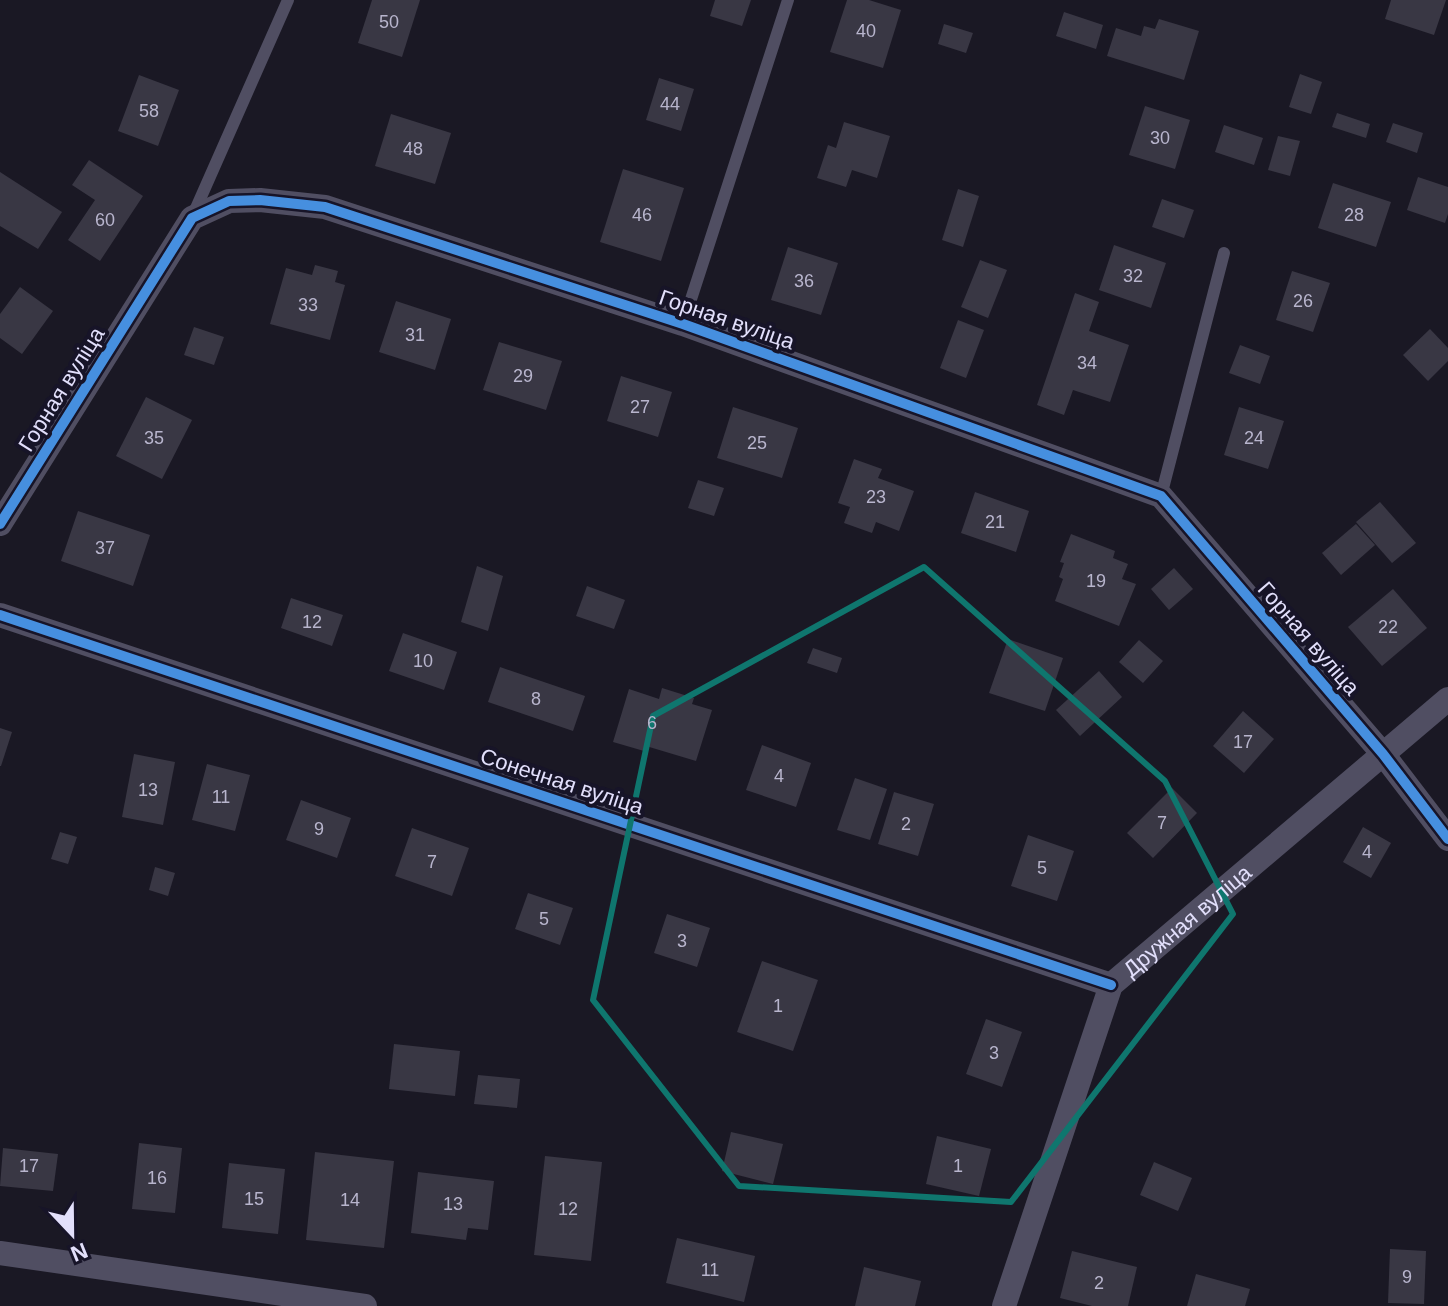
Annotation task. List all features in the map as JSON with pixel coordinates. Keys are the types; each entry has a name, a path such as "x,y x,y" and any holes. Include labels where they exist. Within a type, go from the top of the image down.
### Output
{"street":[{"name":"Горная вуліца","path":"0,524 192,218 229,201 260,200 325,207 683,324 1161,496 1383,754 1448,839"},
{"name":"Сонечная вуліца","path":"0,615 1111,985"},
{"name":"Дружная вуліца","path":"1004,1306 1111,985 1448,699"},
{"path":"0,1253 365,1306"}],"lane":[{"path":"192,218 288,0"},
{"path":"683,324 788,0"},
{"path":"1161,496 1224,253"}],"highlighted area":[{"path":"924,567 1165,781 1233,914 1011,1202 739,1186 593,1000 653,716"}],"building":[{"path":"372,0 420,0 402,57 358,43"},
{"path":"715,0 751,0 742,26 710,16"},
{"path":"847,0 869,0 901,10 883,68 830,52"},
{"path":"1391,0 1446,0 1434,35 1385,19"},
{"path":"1064,12 1103,25 1096,49 1056,36"},
{"path":"1159,19 1199,31 1184,80 1107,56 1116,28 1141,36 1144,26 1155,29"},
{"path":"944,24 973,33 966,53 938,44"},
{"path":"1300,74 1322,82 1311,114 1289,107"},
{"path":"139,75 179,90 158,146 118,131"},
{"path":"659,78 694,89 681,131 646,120"},
{"path":"1145,106 1190,120 1175,169 1129,155"},
{"path":"1337,113 1370,124 1366,138 1332,127"},
{"path":"391,114 451,133 435,184 375,166"},
{"path":"844,122 890,136 877,178 852,170 846,187 817,178 828,145 836,148"},
{"path":"1393,123 1423,133 1417,153 1386,142"},
{"path":"1224,125 1263,138 1254,165 1215,152"},
{"path":"1278,136 1300,141 1290,176 1268,170"},
{"path":"89,160 143,196 100,261 68,240 95,200 72,185"},
{"path":"623,169 684,188 661,261 600,242"},
{"path":"0,172 62,212 38,249 0,226"},
{"path":"1418,177 1448,187 1445,223 1407,210"},
{"path":"1333,183 1391,202 1376,247 1318,228"},
{"path":"958,189 979,196 963,247 942,240"},
{"path":"1162,199 1194,210 1184,238 1152,227"},
{"path":"1114,245 1166,263 1151,308 1099,290"},
{"path":"788,247 838,263 821,315 771,300"},
{"path":"980,260 1007,270 988,318 961,307"},
{"path":"315,265 338,271 335,282 345,285 330,340 270,324 286,268 312,275"},
{"path":"1292,271 1330,283 1313,332 1276,320"},
{"path":"20,287 53,311 22,354 0,338 0,314"},
{"path":"1075,293 1099,302 1089,331 1129,345 1110,402 1073,390 1064,415 1037,405"},
{"path":"396,301 451,319 435,370 379,352"},
{"path":"958,320 984,330 966,378 940,368"},
{"path":"194,327 224,337 214,365 184,355"},
{"path":"1430,329 1448,348 1448,361 1428,381 1403,355"},
{"path":"499,342 562,361 546,410 483,390"},
{"path":"1240,345 1270,356 1260,384 1229,373"},
{"path":"621,376 672,392 658,437 607,421"},
{"path":"146,397 192,420 162,479 116,456"},
{"path":"733,407 798,428 782,478 717,458"},
{"path":"1239,407 1284,421 1268,469 1224,455"},
{"path":"854,459 882,469 878,478 914,491 899,531 876,522 872,533 844,523 850,507 838,503"},
{"path":"698,480 724,488 714,516 688,508"},
{"path":"975,492 1029,511 1016,552 961,533"},
{"path":"1380,502 1416,543 1392,563 1356,522"},
{"path":"78,511 150,535 133,586 61,561"},
{"path":"1356,524 1375,545 1341,575 1322,553"},
{"path":"1071,534 1115,551 1113,558 1128,564 1122,579 1136,584 1119,626 1055,601 1063,579 1059,577 1064,563 1060,562"},
{"path":"477,566 503,576 488,631 461,622"},
{"path":"1174,568 1193,589 1169,610 1151,589"},
{"path":"587,586 625,600 614,629 576,616"},
{"path":"1393,589 1427,628 1382,666 1348,627"},
{"path":"291,598 343,615 332,646 281,628"},
{"path":"403,633 457,652 444,690 389,671"},
{"path":"1008,639 1063,658 1045,711 989,693"},
{"path":"1139,640 1163,661 1143,683 1119,662"},
{"path":"813,648 842,658 837,673 807,663"},
{"path":"500,667 585,696 573,731 488,702"},
{"path":"1099,671 1122,697 1080,736 1056,710"},
{"path":"662,688 694,698 692,704 712,710 696,761 646,746 644,751 613,742 629,689 659,699"},
{"path":"1243,711 1274,739 1244,773 1213,746"},
{"path":"0,728 12,732 1,766 0,766"},
{"path":"762,745 811,763 796,807 746,790"},
{"path":"134,754 175,762 163,825 122,817"},
{"path":"207,764 250,775 235,831 192,820"},
{"path":"855,778 887,789 870,840 837,830"},
{"path":"1172,788 1197,813 1153,858 1127,833"},
{"path":"894,792 934,804 918,856 878,844"},
{"path":"301,800 351,818 337,858 286,840"},
{"path":"1363,827 1391,843 1371,878 1343,862"},
{"path":"412,828 469,848 452,896 395,876"},
{"path":"60,832 77,837 68,864 51,859"},
{"path":"1028,835 1074,851 1057,901 1011,886"},
{"path":"155,867 175,873 168,896 149,890"},
{"path":"528,893 573,908 560,945 515,929"},
{"path":"667,914 710,928 697,967 654,953"},
{"path":"762,961 818,980 793,1051 737,1032"},
{"path":"986,1019 1022,1032 1002,1087 966,1074"},
{"path":"394,1044 460,1051 455,1096 389,1089"},
{"path":"478,1075 520,1079 517,1108 474,1104"},
{"path":"731,1132 783,1144 773,1184 722,1171"},
{"path":"937,1136 991,1149 979,1196 926,1184"},
{"path":"139,1143 182,1148 175,1213 132,1209"},
{"path":"3,1148 58,1154 53,1191 0,1186"},
{"path":"315,1152 394,1161 384,1248 306,1240"},
{"path":"545,1156 602,1162 591,1261 534,1255"},
{"path":"1154,1162 1192,1178 1178,1211 1140,1195"},
{"path":"229,1163 285,1169 278,1234 222,1228"},
{"path":"418,1172 494,1181 488,1230 468,1228 466,1240 411,1233"},
{"path":"677,1238 755,1256 744,1302 666,1283"},
{"path":"1390,1249 1426,1251 1424,1304 1388,1303"},
{"path":"1072,1251 1137,1267 1128,1306 1092,1306 1060,1298"},
{"path":"864,1267 921,1281 915,1306 855,1306"},
{"path":"1196,1274 1250,1289 1245,1306 1187,1306"}],"cycle path":[{"path":"0,524 192,218 229,201 260,200 325,207 683,324 1161,496 1383,754 1448,839"},
{"path":"0,615 1111,985"}]}
